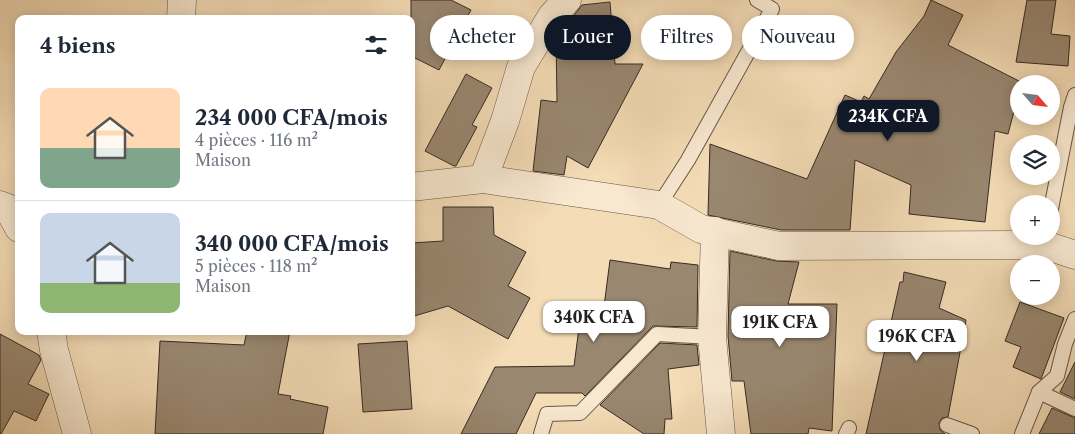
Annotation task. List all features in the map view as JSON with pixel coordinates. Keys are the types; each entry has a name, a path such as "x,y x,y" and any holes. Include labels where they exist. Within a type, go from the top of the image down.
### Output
{"street":[{"path":"181,15 182,0"},
{"path":"483,179 505,121 521,67 552,16 567,0"},
{"path":"415,187 483,179 659,204 701,229 779,246 1010,241"},
{"path":"715,231 712,337 721,434"},
{"path":"1056,245 1075,255"},
{"path":"52,335 77,434"}],"lane":[{"path":"659,204 688,160 772,10 757,0"},
{"path":"1054,195 1075,94"},
{"path":"1022,434 1039,392 1057,376 1075,319"},
{"path":"541,434 547,414 580,413 657,334 712,337"},
{"path":"1039,392 1075,409"},
{"path":"947,425 972,434"}],"building":[{"path":"411,0 451,0 471,10 468,15 430,15 430,60 444,60 439,70 415,58 415,15 411,15"},
{"path":"931,0 963,15 948,45 1010,76 1010,125 1008,134 995,131 985,222 909,214 911,185 855,160 850,230 781,230 708,215 710,144 807,179 845,95 861,102 864,96 869,99 896,52 924,16"},
{"path":"1027,0 1056,0 1051,34 1070,36 1068,66 1016,62"},
{"path":"610,2 611,15 574,15 582,5"},
{"path":"556,60 615,60 615,64 643,64 588,168 567,156 564,175 533,171 541,100 557,102"},
{"path":"466,74 492,88 472,125 477,127 456,166 454,166 425,151"},
{"path":"443,207 493,207 494,235 526,252 508,286 530,298 508,339 448,306 415,316 415,243 443,241"},
{"path":"730,251 776,261 799,262 788,304 837,304 832,431 809,428 808,434 751,434 744,381 732,381 728,336"},
{"path":"610,260 670,269 671,262 698,265 697,327 653,326 585,396 582,393 536,393 516,434 461,434 495,367 574,366 580,320 602,322"},
{"path":"904,272 946,282 939,308 966,320 948,417 942,418 939,423 940,430 945,434 866,434 900,282 903,282"},
{"path":"1019,305 1028,305 1064,318 1041,379 1013,367 1021,347 1005,341"},
{"path":"0,334 39,355 41,360 28,384 49,394 36,421 14,411 1,434 0,434"},
{"path":"246,335 289,335 278,394 291,396 290,399 328,407 323,434 155,434 160,341 244,345"},
{"path":"407,341 412,409 363,412 358,344"},
{"path":"660,343 697,345 699,365 668,369 672,419 665,419 664,434 644,434 600,405"},
{"path":"1075,362 1075,399 1060,392"},
{"path":"1052,408 1075,418 1075,434 1039,434"}]}
